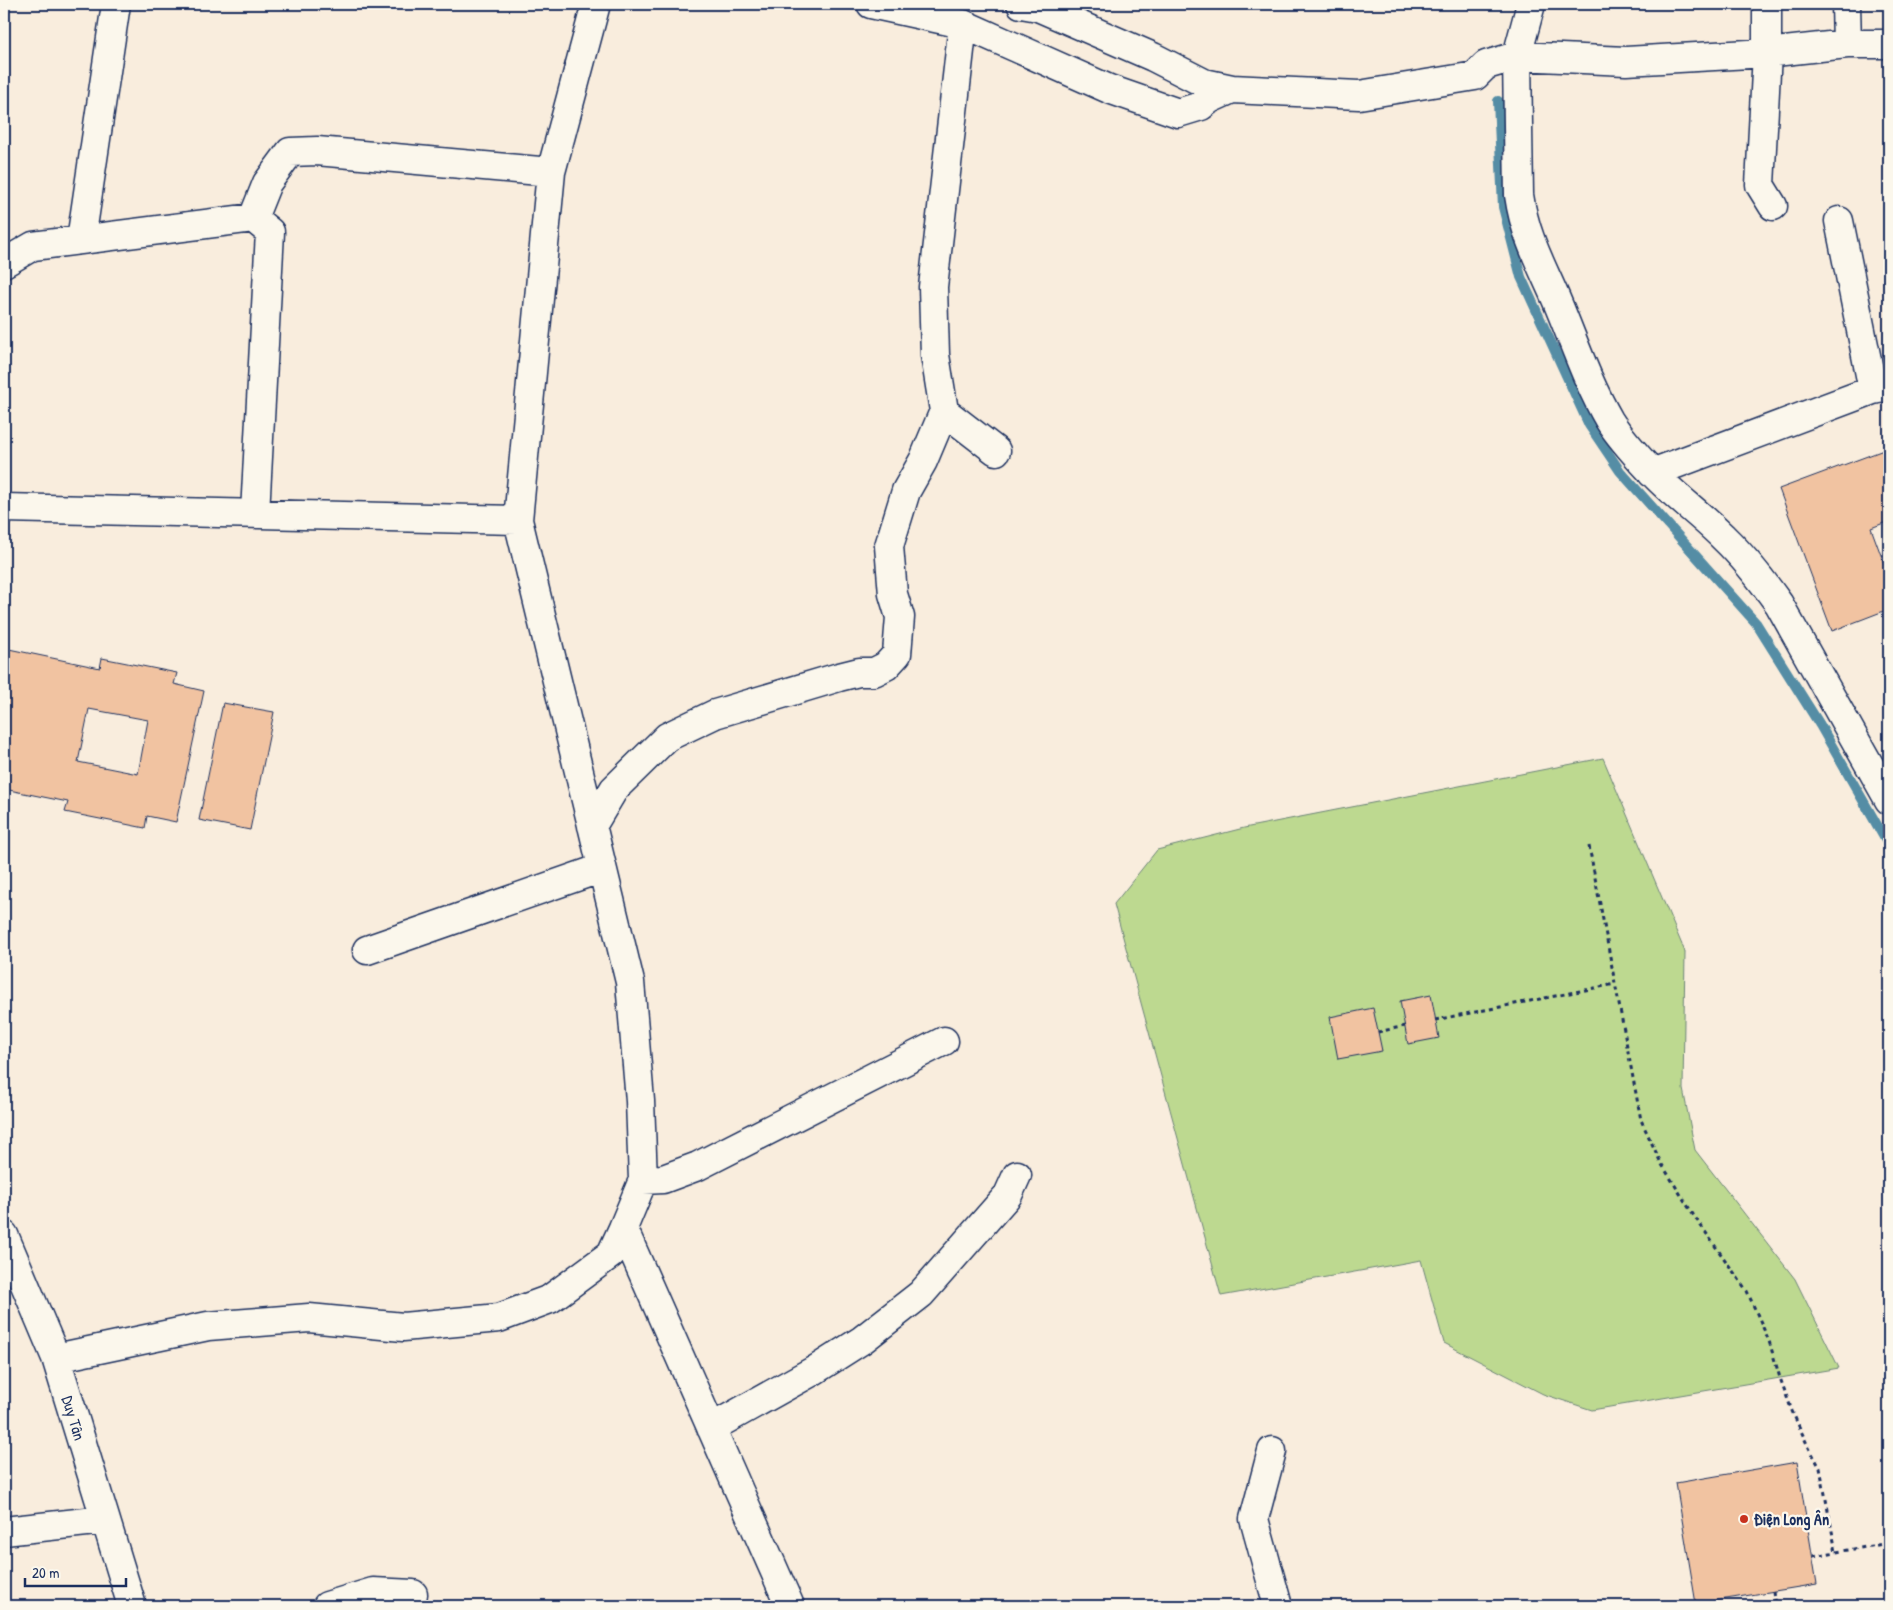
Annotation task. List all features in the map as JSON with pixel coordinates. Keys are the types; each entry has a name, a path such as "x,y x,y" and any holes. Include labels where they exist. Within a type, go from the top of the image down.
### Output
{"street":[{"path":"81,240 116,4"},
{"path":"56,1358 208,1326 309,1318 403,1327 499,1318 550,1299 612,1254 643,1180 640,1101 630,982 518,520 551,172 596,4"},
{"path":"871,4 963,24 1109,89 1178,113 1201,106 1232,89"},
{"path":"1021,4 1038,7 1154,57 1204,83 1232,89 1359,95 1475,76 1484,66 1511,61 1626,61 1767,53 1847,44 1889,44"},
{"path":"1531,4 1511,61 1520,195 1528,236 1586,374 1610,421 1631,449 1652,473 1723,536 1763,581 1779,604 1889,800"},
{"path":"1767,4 1767,53 1760,185 1773,206"},
{"path":"1846,4 1847,44"},
{"path":"592,826 614,789 667,737 715,714 839,676 859,672 874,672 886,666 897,654 900,617 893,594 890,546 906,491 924,461 944,412 934,355 933,287 963,24"},
{"path":"253,218 267,183 290,152 317,151 551,172"},
{"path":"4,263 33,246 253,218 270,232 254,514"},
{"path":"1652,473 1881,388 1839,221"},
{"path":"944,412 996,451"},
{"path":"4,508 518,520"},
{"path":"367,950 602,868"},
{"path":"643,1180 663,1179 698,1166 944,1041"},
{"path":"711,1428 815,1370 854,1345 921,1294 1008,1195 1017,1175"},
{"path":"623,1228 790,1606"},
{"name":"Duy Tân","path":"4,1235 56,1358 132,1606"},
{"path":"1272,1451 1254,1518 1278,1606"},
{"path":"4,1530 105,1520"},
{"path":"326,1606 373,1592 413,1594"}],"path":[{"path":"1589,846 1641,1120 1670,1178 1694,1216 1747,1291 1769,1341 1792,1411 1820,1468 1836,1552"},
{"path":"1436,1020 1615,984"},
{"path":"1378,1032 1405,1026"},
{"path":"1813,1556 1889,1543"},
{"path":"1773,1591 1775,1606"}],"green space":[{"path":"1603,758 1685,952 1683,1089 1695,1150 1795,1279 1839,1368 1592,1410 1543,1394 1444,1343 1421,1260 1221,1296 1114,904 1157,850 1244,828"}],"building":[{"path":"1889,448 1889,521 1871,528 1889,577 1889,609 1832,631 1779,489"},
{"path":"4,648 100,668 102,658 177,673 174,684 204,691 176,822 147,816 145,828 65,812 68,802 4,789","holes":["89,709 148,720 138,774 78,762"]},
{"path":"223,703 274,712 250,830 199,820"},
{"path":"1431,995 1439,1038 1408,1044 1400,1001"},
{"path":"1373,1008 1382,1051 1338,1059 1330,1017"},
{"name":"Điện Long Ân","path":"1797,1462 1817,1584 1696,1604 1676,1483"}],"waterway":[{"path":"1498,101 1503,207 1521,277 1589,425 1620,471 1756,623 1820,725 1889,846"}],"place":[{"name":"Điện Long Ân","path":"1744,1519"}]}
